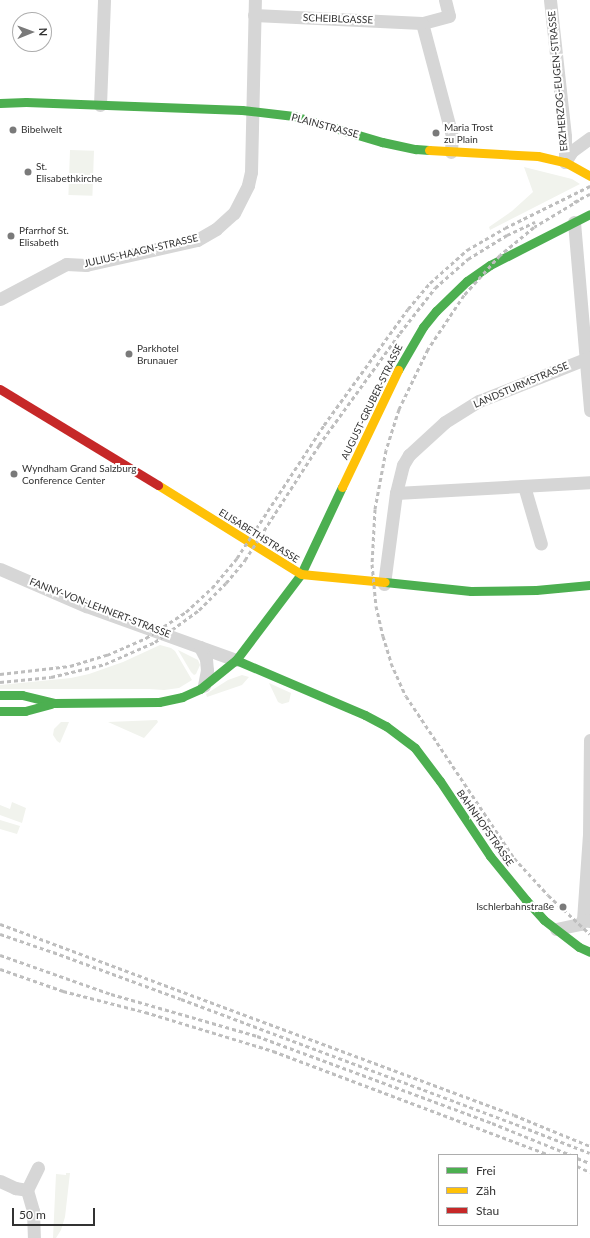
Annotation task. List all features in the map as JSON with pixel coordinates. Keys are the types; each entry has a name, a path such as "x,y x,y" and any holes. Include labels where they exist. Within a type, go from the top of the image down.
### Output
{"street":[{"path":"100,106 104,0"},
{"name":"JULIUS-HAAGN-STRASSE","path":"0,299 66,264 86,265 197,240 226,222 234,213 242,200 251,172 255,0"},
{"name":"SCHEIBLGASSE","path":"254,15 422,23 449,16 445,0"},
{"name":"ERZHERZOG-EUGEN-STRASSE","path":"550,0 565,136 565,162"},
{"path":"422,23 452,136 452,152"},
{"name":"PLAINSTRASSE","path":"0,103 26,102 252,112 294,116 382,142 416,149 538,156 565,162 588,175"},
{"path":"565,162 572,151 590,138"},
{"path":"588,175 590,186"},
{"path":"590,203 583,215 575,222 588,358 590,410"},
{"name":"AUGUST-GRUBER-STRASSE","path":"54,703 159,702 182,697 204,686 236,660 301,574 403,359 423,327 449,297 490,265 590,214"},
{"name":"LANDSTURMSTRASSE","path":"384,584 396,493 401,470 409,455 445,422 479,401 588,358"},
{"name":"ELISABETHSTRASSE","path":"0,389 107,453 301,574 384,584 471,592 536,590 590,585"},
{"path":"396,493 590,482"},
{"path":"524,486 541,544"},
{"name":"FANNY-VON-LEHNERT-STRASSE","path":"0,569 86,606 236,660 365,715"},
{"path":"200,647 206,659 207,670 204,686"},
{"path":"0,696 22,695 54,703"},
{"path":"0,711 25,711 54,703"},
{"name":"BAHNHOFSTRASSE","path":"365,715 400,737 422,756 490,856 526,900 544,920 584,949"},
{"path":"584,949 584,921 589,835 590,740"},
{"path":"556,929 584,921"},
{"path":"34,1238 33,1210 26,1190 38,1167"},
{"path":"0,1181 15,1188 26,1190"}],"shaded area":[{"path":"70,150 94,151 92,196 68,195"},
{"path":"524,167 572,179 580,184 490,230 489,227 512,211 533,192"},
{"path":"160,645 171,648 175,651 192,680 179,688 164,690 0,689 0,685 71,678 89,674 123,662"},
{"path":"178,650 198,660 200,665 196,674 194,675 191,672"},
{"path":"242,675 249,677 242,685 207,697 206,694 228,680"},
{"path":"269,683 291,693 289,702 282,704 278,702"},
{"path":"157,720 158,722 144,738 108,722"},
{"path":"61,722 69,722 60,743 53,735 54,729"},
{"path":"12,802 26,808 22,823 0,815 0,805 10,809"},
{"path":"0,820 20,826 17,834 0,829"},
{"path":"66,1173 70,1173 65,1217 61,1230 56,1238 53,1238 56,1174 66,1175"}],"railway":[{"path":"0,674 70,666 107,655 146,638 186,612 212,588 237,558 324,425 408,309 430,283 467,250 505,228 590,186"},
{"path":"574,202 590,194"},
{"path":"579,200 534,227 500,255 464,295 428,349 399,409 386,450 375,509 372,564 376,606 383,636 391,663 406,696 514,858 548,895 590,934"},
{"path":"0,682 51,677 105,664 155,642 199,610 226,583 245,560 319,445 400,333 435,288 468,259 507,235 535,222"},
{"path":"0,924 514,1115 590,1146"},
{"path":"0,934 181,999 590,1153"},
{"path":"0,955 111,994 257,1036 492,1123 569,1154"},
{"path":"0,969 63,991 145,1012 273,1051 547,1154"},
{"path":"578,1158 590,1163"},
{"path":"578,1166 590,1172"}],"traffic: fast":[{"path":"0,103 26,102 242,110 294,116 382,142 429,150"},
{"path":"398,370 423,327 436,311 467,281 490,265 590,214"},
{"path":"0,695 22,695 54,703 159,702 182,697 200,689 236,660 301,574 342,487"},
{"path":"385,582 471,591 536,590 590,585"},
{"path":"236,660 365,715 386,726 415,748 440,781 490,856 526,900 544,920 579,947 590,952"},
{"path":"0,711 25,711 51,704"}],"traffic: slow":[{"path":"429,150 538,156 565,162 590,176"},
{"path":"342,487 398,370"},
{"path":"158,485 301,574 385,582"}],"traffic: jam":[{"path":"0,389 158,485"}],"place":[{"name":"Bibelwelt","path":"13,130"},
{"name":"Maria Trost zu Plain","path":"436,133"},
{"name":"St. Elisabethkirche","path":"28,172"},
{"name":"Pfarrhof St. Elisabeth","path":"11,236"},
{"name":"Parkhotel Brunauer","path":"129,354"},
{"name":"Wyndham Grand Salzburg Conference Center","path":"14,474"},
{"name":"Ischlerbahnstraße","path":"563,907"}]}
